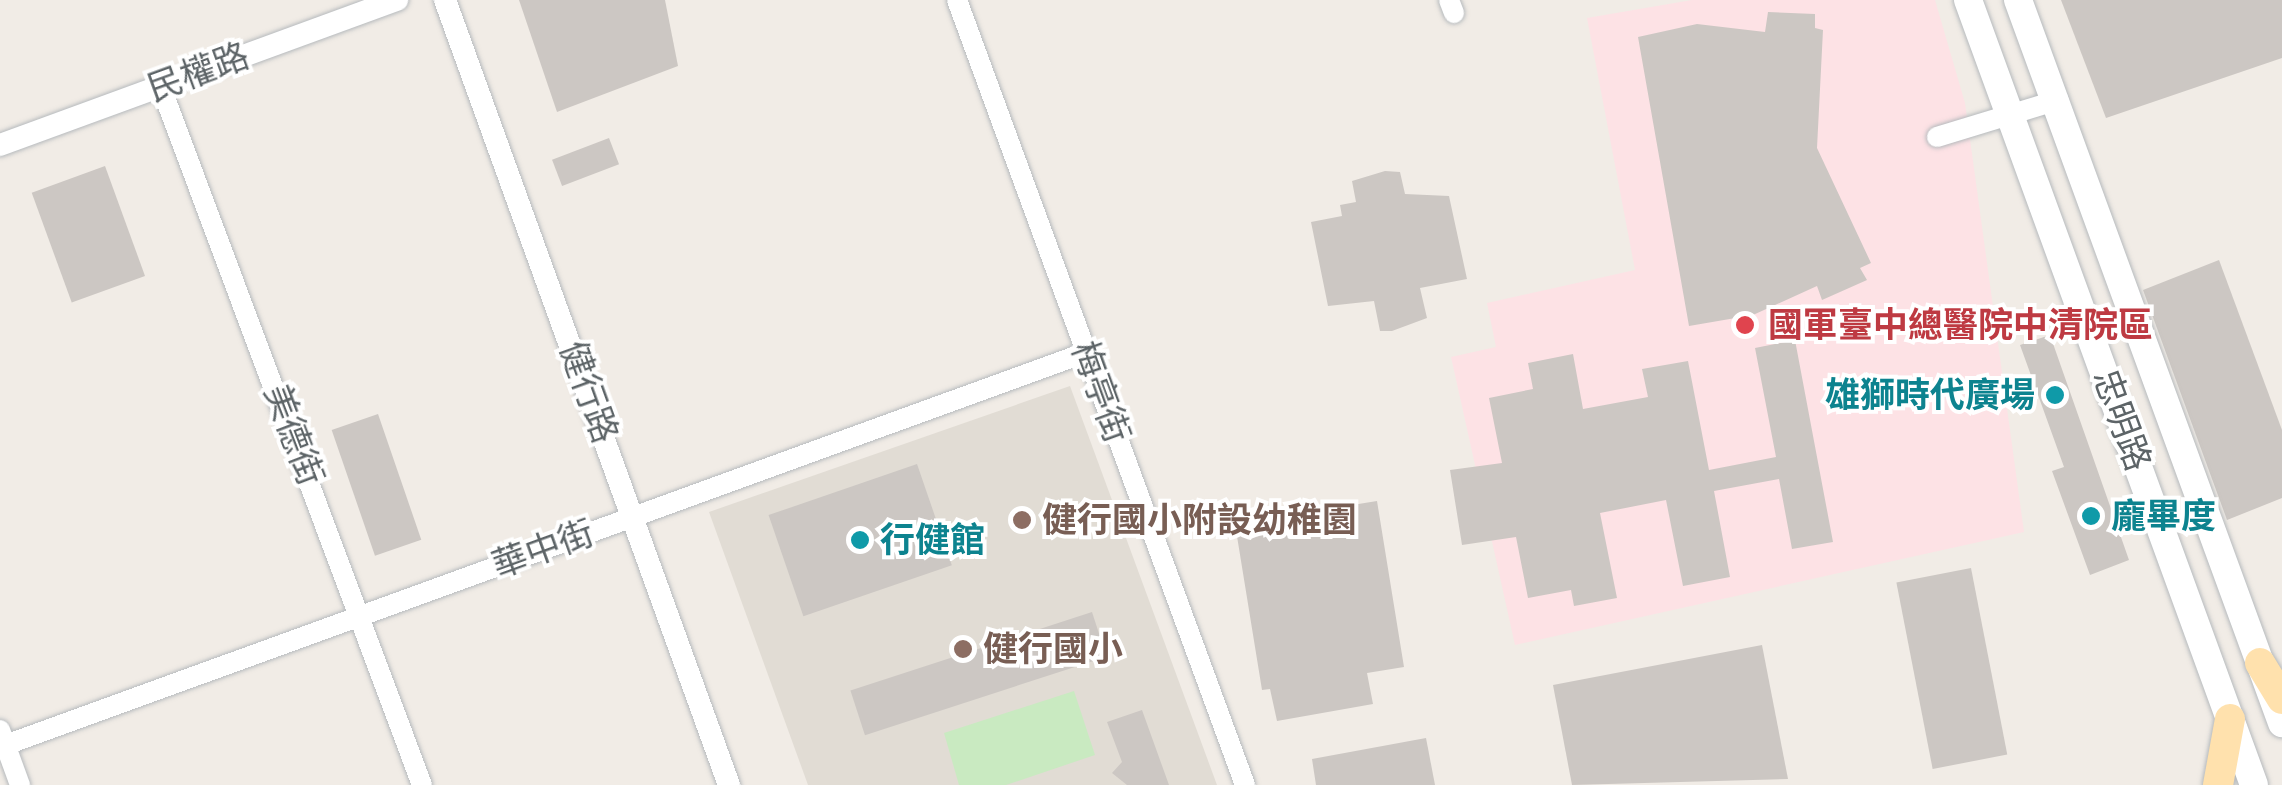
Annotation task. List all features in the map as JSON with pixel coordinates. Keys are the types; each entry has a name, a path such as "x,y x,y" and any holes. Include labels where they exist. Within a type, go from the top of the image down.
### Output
{"main road":[{"name":"忠明路","path":"1968,0 2254,785"},
{"name":"忠明路","path":"2018,0 2058,100 2282,723"},
{"path":"2260,663 2282,699"},
{"path":"2218,785 2230,719"}],"street":[{"name":"民權路","path":"0,145 396,0"},
{"name":"健行路","path":"445,0 729,785"},
{"name":"梅亭街","path":"957,0 1245,785"},
{"name":"美德街","path":"161,86 362,615 422,785"},
{"path":"1936,137 2058,100"},
{"name":"華中街","path":"2,741 1087,352"},
{"path":"2,741 20,785"}],"shaded area":[{"name":"國軍臺中總醫院中清院區","path":"1692,0 1935,0 1965,103 2024,532 1515,645 1451,357 1496,347 1487,303 1635,270 1587,18"},
{"name":"健行國小","path":"1070,386 1217,785 808,785 709,512"}],"green space":[{"path":"1074,691 1095,755 1006,785 959,785 944,733"}],"building":[{"path":"519,0 665,0 678,66 557,112"},
{"path":"2061,0 2282,0 2282,58 2106,118"},
{"path":"1768,12 1815,14 1815,28 1823,30 1817,148 1871,263 1860,268 1867,280 1822,300 1817,286 1753,315 1689,326 1638,37 1697,24 1765,32"},
{"path":"609,138 619,164 562,186 552,160"},
{"path":"105,166 145,276 72,303 32,193"},
{"path":"1385,171 1400,172 1405,194 1449,196 1467,279 1420,288 1427,318 1392,331 1380,331 1374,301 1328,306 1311,222 1342,216 1340,205 1356,202 1352,181"},
{"path":"2219,260 2282,430 2282,498 2227,520 2143,290"},
{"path":"2050,335 2129,560 2090,575 2052,471 2064,467 2020,345"},
{"path":"1795,340 1833,542 1792,549 1779,479 1714,491 1730,577 1683,586 1666,500 1600,513 1617,598 1574,606 1571,590 1528,598 1516,537 1462,545 1450,470 1502,463 1489,398 1533,389 1528,363 1573,354 1583,409 1648,397 1642,369 1688,361 1709,470 1776,457 1755,348"},
{"path":"378,414 421,540 375,556 332,430"},
{"name":"行健館","path":"917,464 952,565 803,616 769,515"},
{"path":"1377,501 1404,667 1367,673 1373,704 1277,721 1270,689 1262,690 1235,524"},
{"path":"1971,568 2007,755 1933,769 1896,583"},
{"path":"1092,612 1107,657 865,735 850,690"},
{"path":"1762,645 1788,779 1572,785 1553,685"},
{"path":"1142,710 1169,785 1127,785 1112,773 1122,762 1107,722"},
{"path":"1426,738 1435,785 1316,785 1312,759"}],"place":[{"name":"國軍臺中總醫院中清院區","path":"1745,325"},
{"name":"雄獅時代廣場","path":"2055,395"},
{"name":"龐畢度","path":"2091,516"},
{"name":"健行國小附設幼稚園","path":"1022,520"},
{"name":"行健館","path":"860,540"},
{"name":"健行國小","path":"963,649"}]}
